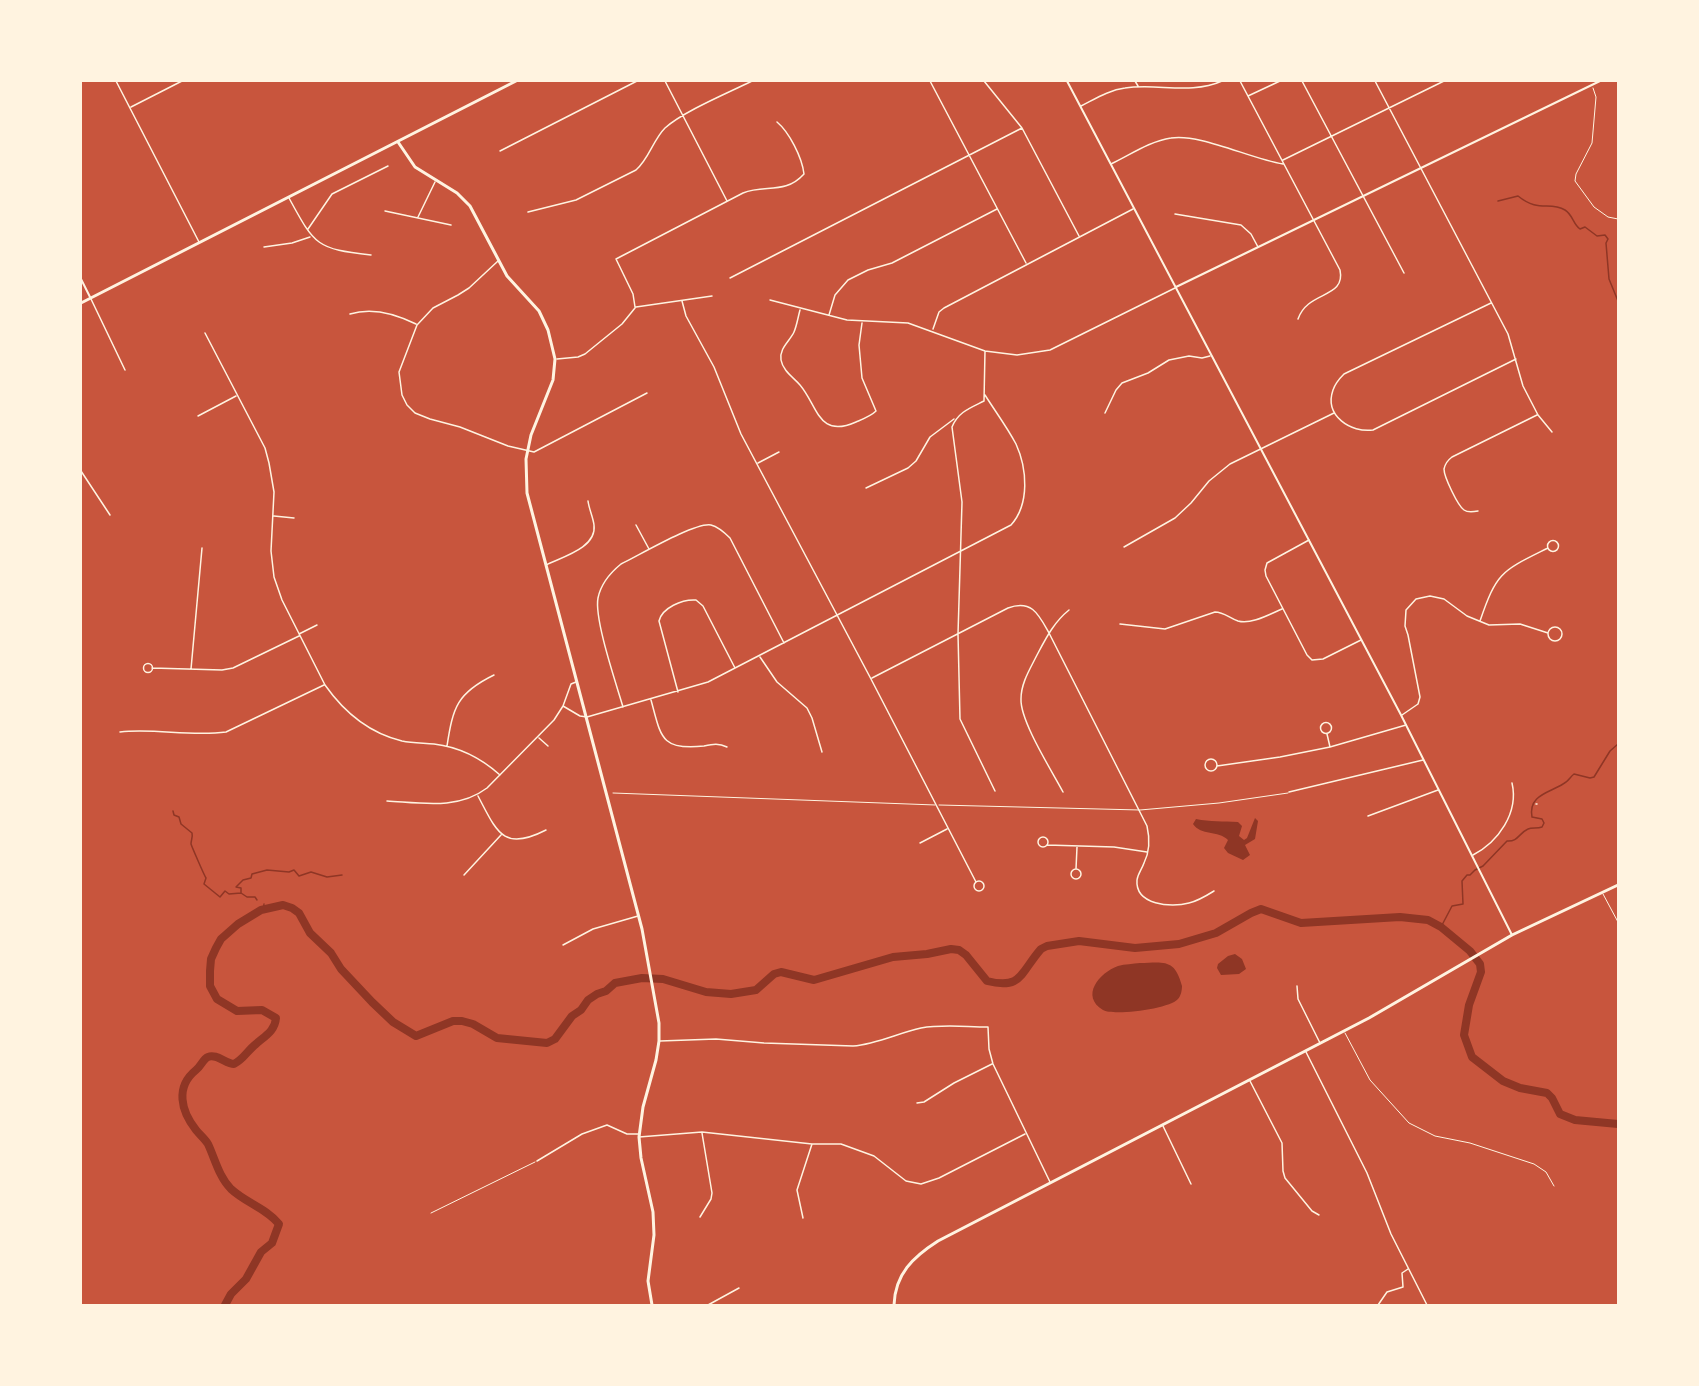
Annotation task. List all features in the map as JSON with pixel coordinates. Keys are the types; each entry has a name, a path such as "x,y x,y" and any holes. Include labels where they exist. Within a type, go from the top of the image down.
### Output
{"main road":[{"path":"81,303 516,81"},
{"path":"398,142 415,167 457,193 470,206 498,260 513,284 532,303 544,320 552,341 555,359 551,387 536,419 528,450 525,476 545,566 639,916 659,1023 656,1060 643,1107 639,1135 641,1158 654,1219 648,1281 652,1305"},
{"path":"894,1305 896,1287 909,1263 938,1241 1321,1044 1512,935 1618,885"}],"street":[{"path":"116,81 199,243"},
{"path":"130,107 182,81"},
{"path":"500,151 637,81"},
{"path":"665,81 728,202"},
{"path":"528,212 576,200 636,170 642,165 663,130 683,116 752,81"},
{"path":"930,81 1026,264"},
{"path":"984,81 1022,128 1079,237"},
{"path":"1067,81 1362,640 1512,935"},
{"path":"1135,81 1138,87"},
{"path":"1080,106 1118,89 1206,87 1222,81"},
{"path":"1240,81 1340,270 1340,285 1335,290 1305,305 1298,319"},
{"path":"1248,96 1280,81"},
{"path":"1302,81 1404,273"},
{"path":"1375,81 1508,334 1523,386 1538,415 1552,432"},
{"path":"1282,160 1444,81"},
{"path":"770,300 828,316 862,322 908,323 985,351 1017,355 1050,350 1600,81"},
{"path":"635,308 633,294 616,259 749,190 787,186 804,174 801,161 788,136 777,122"},
{"path":"730,278 1022,128"},
{"path":"1110,164 1158,141 1182,137 1284,165"},
{"path":"307,230 332,194 388,166"},
{"path":"418,217 436,181"},
{"path":"289,197 310,236 321,244 333,249 371,255"},
{"path":"828,316 835,295 848,280 868,270 892,263 997,209"},
{"path":"932,330 939,312 944,308 1134,209"},
{"path":"385,211 451,225"},
{"path":"1175,214 1241,225 1251,234 1258,247"},
{"path":"264,247 292,243 310,236"},
{"path":"498,260 469,288 459,296 433,308 417,325 399,372 402,395 407,405 415,412 430,419 460,427 508,446 534,452 647,393"},
{"path":"81,279 125,370"},
{"path":"555,359 578,357 585,354 622,324 635,308 712,296"},
{"path":"682,301 686,316 714,368 741,434 976,882"},
{"path":"1491,303 1344,374 1333,389 1332,404 1335,412 1352,429 1373,430 1516,359"},
{"path":"801,308 794,332 780,355 781,362 806,393 820,419 828,425 847,426 876,411 862,378 859,345 862,322"},
{"path":"350,314 378,312 404,318 417,325"},
{"path":"205,333 265,448 274,492 271,550 274,577 280,594 325,685 342,708 376,732 403,741 447,746 474,756 500,775"},
{"path":"866,488 908,468 916,461 930,437 961,413 984,401 985,351"},
{"path":"1105,413 1122,383 1148,373 1169,360 1189,356 1202,358 1210,355"},
{"path":"563,706 580,716 587,717 708,682 1011,525 1021,512 1024,503 1023,475 1017,448 985,395"},
{"path":"198,416 237,396"},
{"path":"1124,547 1175,518 1216,475 1230,464 1335,412"},
{"path":"1478,511 1470,513 1459,504 1445,476 1446,462 1538,415"},
{"path":"955,418 952,438 962,501 958,634 960,719 995,790"},
{"path":"757,464 779,452"},
{"path":"81,471 110,515"},
{"path":"545,566 591,540 594,524 588,501"},
{"path":"274,516 294,518"},
{"path":"636,525 649,550"},
{"path":"623,707 599,620 597,601 604,582 621,564 695,528 711,525 730,538 784,644"},
{"path":"1309,540 1267,563 1265,570 1307,655 1312,660 1323,659 1362,640"},
{"path":"191,670 202,548"},
{"path":"1480,622 1490,592 1502,574 1548,548"},
{"path":"1401,715 1418,704 1420,697 1405,626 1406,610 1410,604 1423,596 1438,597 1480,622 1499,626 1520,624 1548,633 1549,637 1555,641 1560,640 1562,636 1561,630 1557,627 1548,633"},
{"path":"678,692 659,621 665,610 685,600 696,600 703,606 735,669"},
{"path":"871,679 1016,605 1023,605 1034,610 1049,633 1140,810 1150,836 1148,852 1137,884 1143,896 1150,901 1177,906 1197,900 1214,891"},
{"path":"1120,624 1165,629 1215,612 1223,613 1239,621 1264,617 1283,608"},
{"path":"1063,792 1024,716 1021,700 1025,680 1049,633 1069,610"},
{"path":"153,668 191,670 233,668 317,625"},
{"path":"759,656 777,682 807,708 812,717 822,752"},
{"path":"447,746 458,704 474,685 494,675"},
{"path":"387,801 452,804 477,796 539,737 563,706 571,684 576,682"},
{"path":"120,732 209,734 226,732 325,685"},
{"path":"651,699 661,733 673,745 686,748 720,744 727,747"},
{"path":"1217,766 1330,747 1406,725"},
{"path":"1327,734 1330,747"},
{"path":"539,737 548,746"},
{"path":"1290,792 1424,759"},
{"path":"1473,855 1486,848 1504,828 1513,797 1512,783"},
{"path":"1368,816 1439,790"},
{"path":"477,796 501,834 517,840 526,839 546,830"},
{"path":"920,843 947,828"},
{"path":"464,875 501,834"},
{"path":"1047,844 1114,847 1148,852"},
{"path":"1076,869 1077,846"},
{"path":"563,945 593,929 639,916"},
{"path":"1297,986 1298,999 1321,1044"},
{"path":"659,1041 716,1039 853,1046 865,1045 922,1028 988,1027 989,1049 993,1064 1051,1183"},
{"path":"1306,1051 1367,1173 1383,1214 1427,1305"},
{"path":"917,1103 924,1102 954,1083 993,1064"},
{"path":"1250,1080 1282,1143 1282,1171 1285,1178 1312,1211 1319,1215"},
{"path":"537,1161 582,1134 607,1125 627,1134 639,1135 702,1132 812,1144 841,1144 874,1156 906,1181 921,1184 939,1178 1026,1134"},
{"path":"1163,1125 1191,1184"},
{"path":"700,1217 712,1193 702,1132"},
{"path":"803,1218 797,1190 812,1144"},
{"path":"1378,1305 1388,1292 1403,1287 1402,1273 1409,1269"},
{"path":"708,1305 739,1288"}],"lane":[{"path":"1591,85 1596,97 1593,138 1575,181 1601,213 1618,219"},
{"path":"612,793 1140,810 1219,803 1290,792"},
{"path":"1602,892 1618,922"},
{"path":"1344,1031 1370,1080 1409,1123 1435,1136 1470,1143 1534,1164 1546,1172 1554,1186"},
{"path":"431,1212 537,1161"}],"shaded area":[{"path":"1255,818 1258,821 1255,839 1245,845 1250,855 1243,860 1228,853 1224,848 1228,840 1224,837 1200,830 1193,824 1196,819 1238,822 1242,826 1239,836 1244,840"},
{"path":"1235,954 1242,959 1246,969 1239,974 1221,975 1217,968 1218,964 1228,956"},
{"path":"1162,963 1172,967 1182,986 1178,999 1164,1006 1129,1012 1109,1012 1096,1004 1093,992 1095,985 1104,974 1118,966"}],"waterway":[{"path":"1498,201 1518,196 1538,206 1554,206 1568,212 1580,229 1585,227 1597,236 1605,235 1608,239 1606,243 1609,279 1618,301"},
{"path":"1441,927 1452,906 1463,904 1462,881 1467,875 1483,866 1507,841 1516,839 1528,829 1542,827 1544,823 1542,819 1532,817 1533,804 1536,799 1565,783 1574,774 1594,777 1610,751 1618,744"},
{"path":"173,811 174,815 179,817 181,824 192,833 191,844 206,878 204,884 220,897 225,891 229,894 241,893 247,897 255,897 257,900"},
{"path":"241,893 241,888 236,887 243,880 251,878 252,874 267,870 289,872 294,870 299,876 311,872 327,877 342,875"},
{"path":"263,910 264,904"},
{"path":"225,1305 231,1294 246,1279 261,1252 272,1243 279,1224 274,1218 237,1194 227,1184 208,1144 187,1115 182,1099 183,1091 189,1077 206,1058 214,1056 234,1064 274,1026 276,1018 262,1010 237,1011 217,999 210,986 210,971 211,959 221,939 238,924 261,910 283,905 299,913 310,933 331,953 341,969 372,1002 393,1022 416,1036 453,1021 462,1021 473,1024 497,1038 547,1043 555,1039 572,1016 581,1010 588,1000 606,991 615,983 642,978 663,979 706,992 731,994 756,990 774,974 781,972 814,980 893,957 951,949 959,950 966,955 987,981 1007,983 1019,977 1041,949 1047,946 1079,941 1135,948 1179,944 1216,933 1261,909 1301,923 1400,917 1428,920 1441,927 1470,951 1480,964 1481,972 1469,1005 1464,1035 1472,1057 1503,1081 1520,1088 1547,1093 1560,1114 1575,1120 1618,1124"}]}
